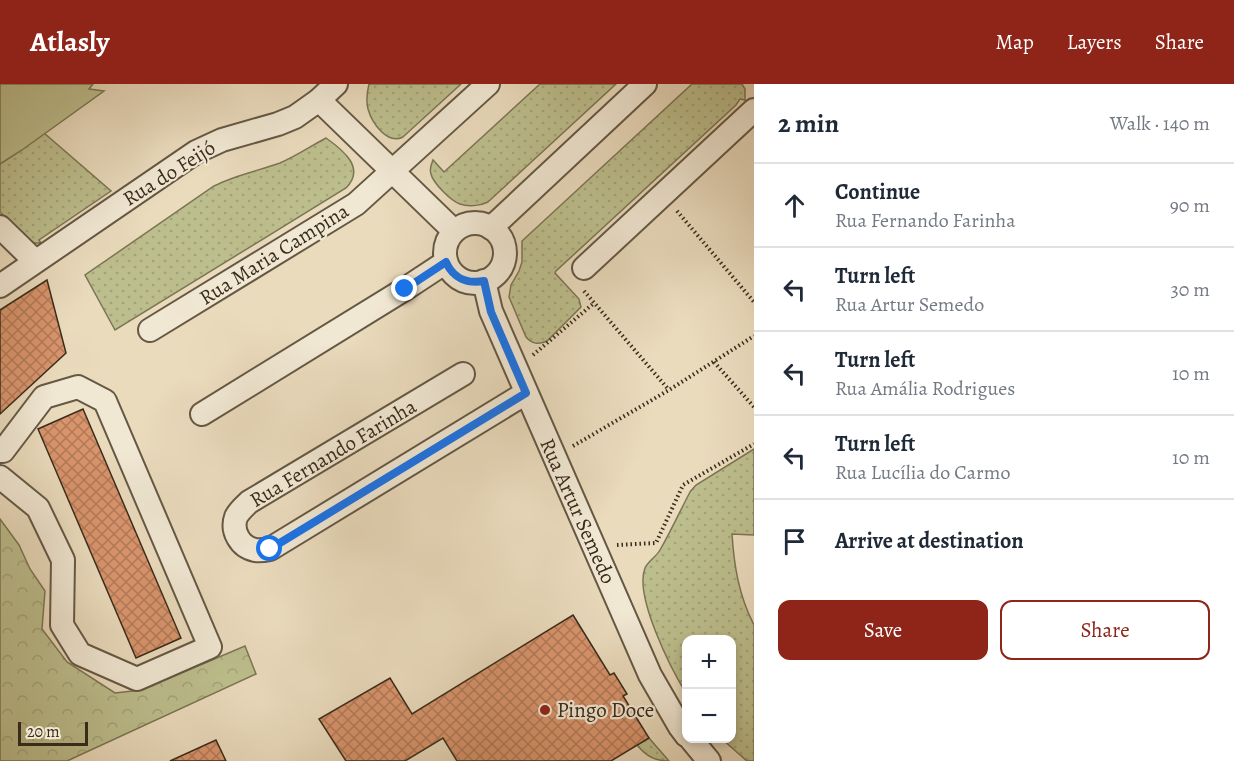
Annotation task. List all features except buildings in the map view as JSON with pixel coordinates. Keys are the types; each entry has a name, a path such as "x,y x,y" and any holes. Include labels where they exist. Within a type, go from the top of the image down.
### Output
{"street":[{"name":"Rua do Feijó","path":"0,286 196,152 222,140 295,117 319,100 336,84"},
{"name":"Rua Maria Campina","path":"150,330 356,204 488,84"},
{"path":"491,228 645,84"},
{"path":"319,100 454,231"},
{"path":"584,268 754,110"},
{"path":"472,223 491,228 503,243 504,257 499,269 490,279 484,281 471,282 459,278 449,268 445,255 447,242 454,231 472,223"},
{"path":"0,227 35,261"},
{"path":"202,414 395,296 446,262"},
{"name":"Rua Artur Semedo","path":"484,281 491,312 593,546 650,675 682,729"},
{"name":"Rua Fernando Farinha","path":"463,374 249,502 236,518 238,539 249,548 270,549 526,393"},
{"path":"0,451 3,451 44,398 78,387 105,401 210,646 137,679 80,654 62,625 63,560 38,508 0,477"},
{"path":"694,743 709,761"}],"path":[{"path":"663,195 754,302"},
{"path":"584,268 578,276 578,284 669,390"},
{"path":"516,369 594,303"},
{"path":"554,456 669,390 754,336"},
{"path":"714,362 754,406"},
{"path":"593,546 656,543 683,485 754,444"}],"green space":[{"path":"0,84 93,84 89,89 104,91 0,164"},
{"path":"369,84 461,84 403,137 397,139 386,135 373,120 367,103"},
{"path":"540,84 616,84 488,202 467,206 452,199 432,178 430,169 433,160 444,172"},
{"path":"692,84 742,84 745,89 745,100 740,99 556,271 555,273 579,299 581,307 547,341 538,343 531,341 526,337 509,297 511,285 522,262 522,241"},
{"path":"44,133 111,191 39,240 41,243 32,243 0,212 0,164"},
{"path":"326,138 345,154 353,167 352,181 346,188 115,330 85,275 214,186 280,163"},
{"path":"754,449 754,535 732,534 738,581 754,625 754,761 747,761 727,743 736,743 736,635 682,635 682,686 656,632 645,596 643,580 645,568 660,550 690,492 696,485"},
{"path":"0,519 19,545 30,569 45,591 42,629 67,662 115,693 141,690 245,646 256,674 67,761 0,761"},
{"path":"649,738 669,761 651,757 637,745"}],"place":[{"name":"Pingo Doce","path":"545,710"}],"route":[{"path":"270,549 526,393 491,312 484,281 464,281 453,273 446,262 405,289"}]}
